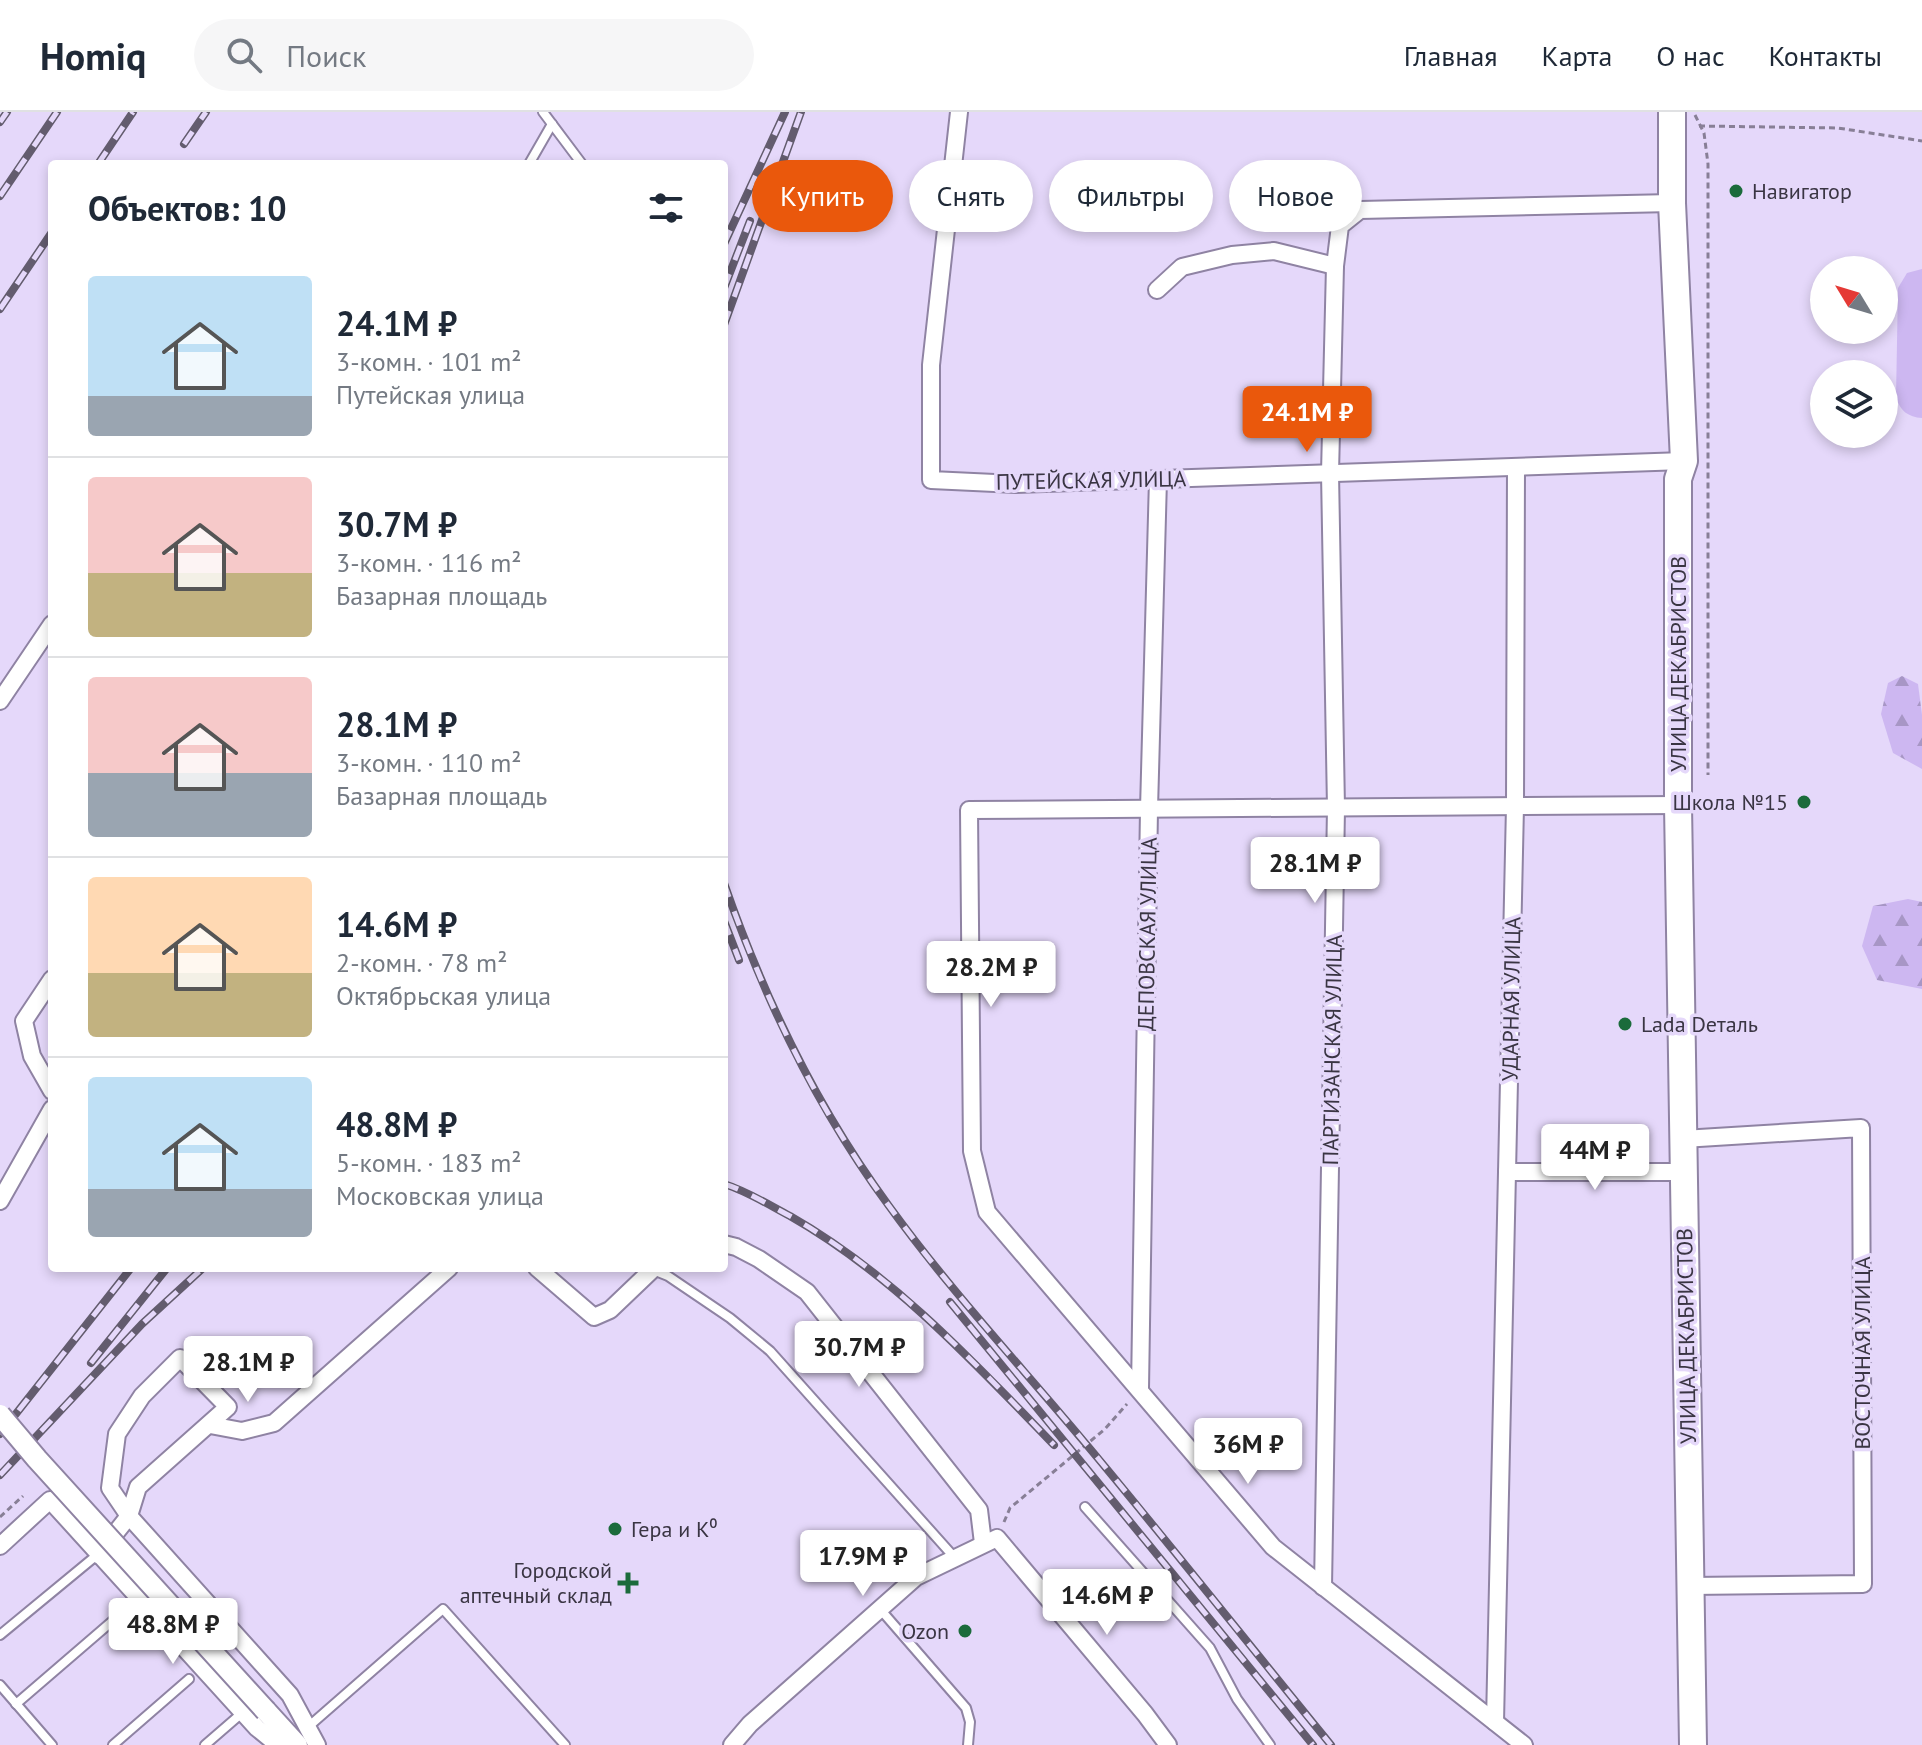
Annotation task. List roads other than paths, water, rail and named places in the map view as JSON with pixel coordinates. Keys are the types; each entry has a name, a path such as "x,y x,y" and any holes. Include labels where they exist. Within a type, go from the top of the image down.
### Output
{"main road":[{"name":"УЛИЦА ДЕКАБРИСТОВ","path":"1679,116 1672,203 1684,461 1678,479 1678,805 1693,1745"}],"street":[{"name":"ПУТЕЙСКАЯ УЛИЦА","path":"959,112 931,365 931,480 1016,484 1684,461"},
{"name":"ПАРТИЗАНСКАЯ УЛИЦА","path":"1323,1587 1336,808 1330,473 1335,266 1340,226 1360,210 1672,203"},
{"path":"1157,290 1182,267 1232,255 1274,251 1335,266"},
{"name":"УДАРНАЯ УЛИЦА","path":"1495,1722 1515,806 1516,467"},
{"name":"ДЕПОВСКАЯ УЛИЦА","path":"1140,1389 1149,809 1158,479"},
{"path":"3,692 48,630"},
{"path":"1524,1745 1273,1547 987,1212 972,1151 969,810 1678,805"},
{"path":"48,985 24,1021 32,1056 48,1084"},
{"path":"0,1201 48,1116"},
{"name":"ВОСТОЧНАЯ УЛИЦА","path":"1683,1139 1861,1128 1863,1584 1690,1586"},
{"path":"1507,1172 1684,1172"},
{"path":"728,1245 759,1259 807,1292 979,1510 983,1543"},
{"path":"210,1425 242,1431 274,1423 444,1272"},
{"path":"542,1272 594,1317 610,1310 650,1272"},
{"path":"98,1555 129,1516 138,1487 228,1407 180,1358 142,1396 117,1434 110,1488 129,1516 290,1695 302,1736"},
{"path":"0,1415 47,1471 266,1711 317,1745"},
{"path":"0,1546 50,1500 257,1728 278,1745"},
{"path":"732,1745 750,1724 916,1577 997,1538 1168,1745"}],"lane":[{"path":"543,112 579,160"},
{"path":"531,160 552,124"},
{"path":"659,1272 730,1318 770,1351 954,1557"},
{"path":"1085,1507 1210,1648 1237,1699 1270,1745"},
{"path":"0,1635 98,1555"},
{"path":"0,1705 13,1700 138,1599"},
{"path":"302,1736 443,1609 565,1745"},
{"path":"880,1609 966,1708 970,1722 968,1745"},
{"path":"113,1745 189,1679"},
{"path":"0,1685 52,1745"},
{"path":"205,1745 243,1712"}],"railway":[{"path":"0,122 7,112"},
{"path":"0,196 57,112"},
{"path":"101,160 133,112"},
{"path":"184,144 206,112"},
{"path":"728,235 785,112"},
{"path":"728,314 801,112"},
{"path":"728,278 750,221"},
{"path":"0,309 48,238"},
{"path":"728,894 756,968 815,1091 889,1206 1331,1745"},
{"path":"728,931 739,960"},
{"path":"728,1186 790,1216 863,1264 930,1321 1054,1445"},
{"path":"0,1434 128,1272"},
{"path":"91,1363 164,1272"},
{"path":"0,1475 142,1324 199,1272"},
{"path":"950,1302 1313,1745"}],"place":[{"name":"Навигатор","path":"1736,191"},
{"name":"Школа №15","path":"1804,802"},
{"name":"Lada Dеталь","path":"1625,1024"},
{"name":"Гера и К⁰","path":"615,1529"},
{"name":"Городской аптечный склад","path":"628,1583"},
{"name":"Ozon","path":"965,1631"}]}
